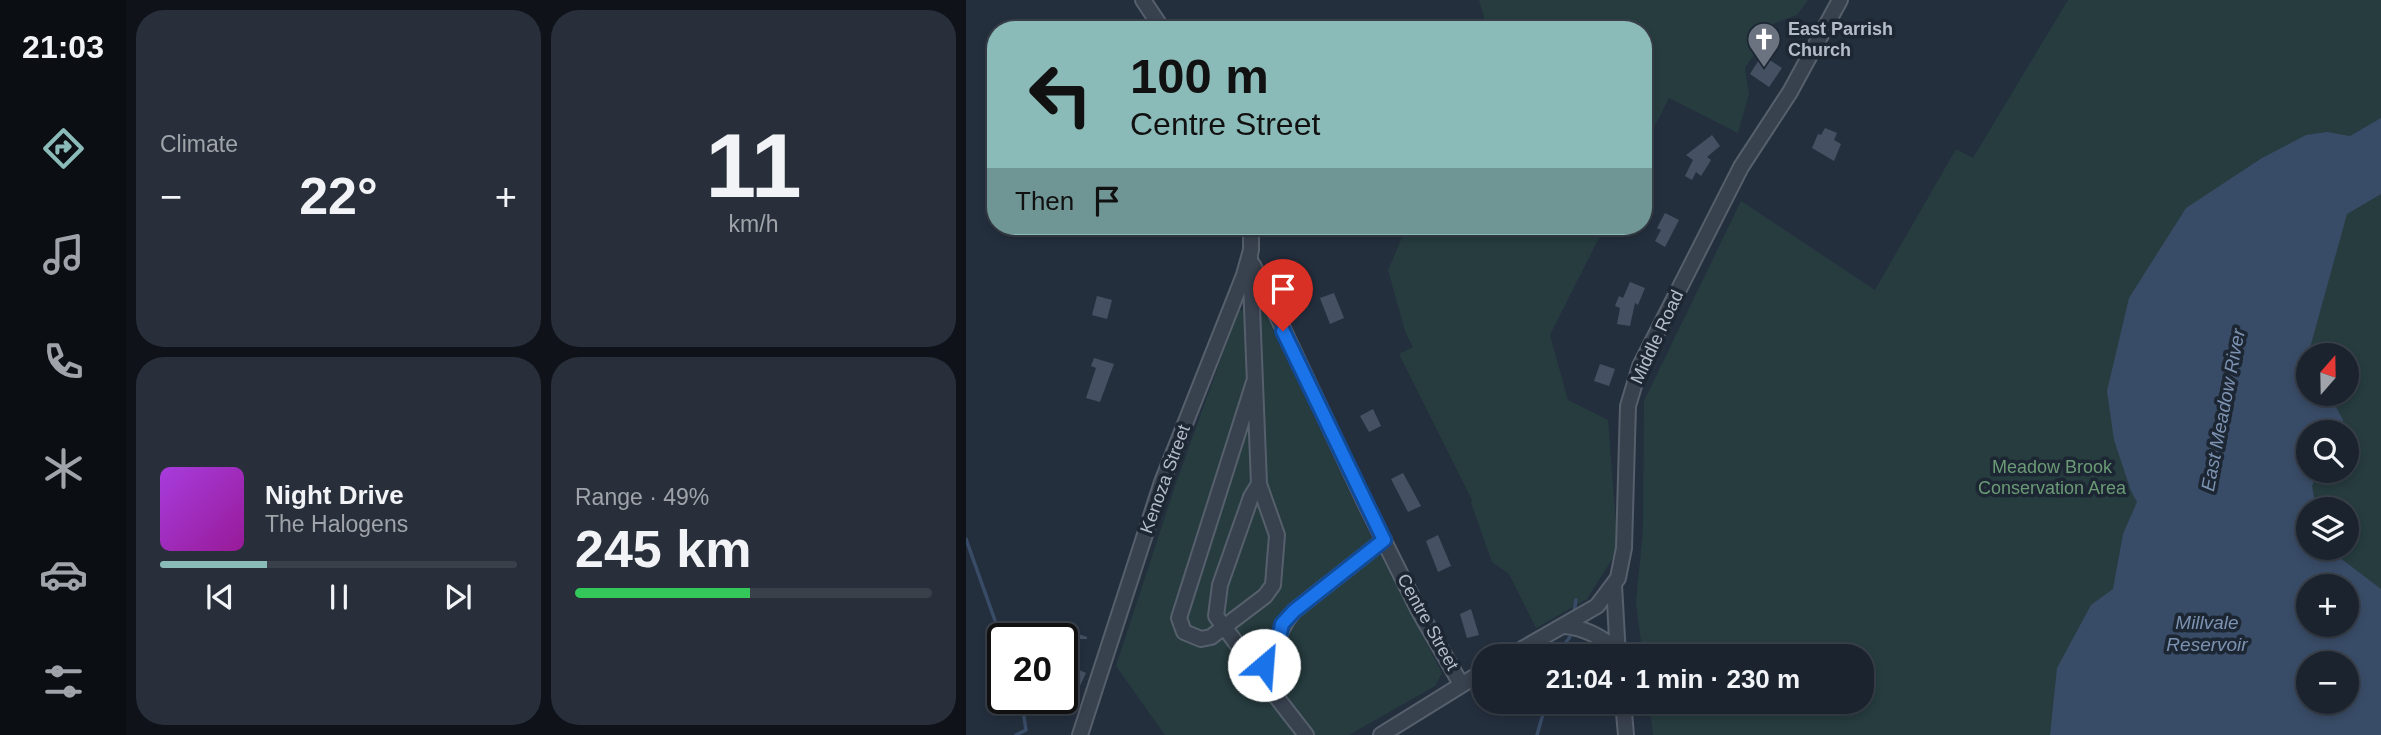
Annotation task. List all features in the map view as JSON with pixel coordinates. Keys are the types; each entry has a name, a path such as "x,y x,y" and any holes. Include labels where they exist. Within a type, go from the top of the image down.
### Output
{"street":[{"path":"1143,0 1157,21"},
{"name":"Middle Road","path":"1532,644 1597,606 1614,585 1624,548 1628,406 1640,366 1741,167 1790,92 1840,0"},
{"name":"Kenoza Street","path":"1080,735 1162,482 1250,257 1251,235"},
{"path":"1250,257 1259,484 1277,535 1273,585 1265,596 1227,627 1211,637 1201,639 1184,632 1179,618 1254,382"},
{"name":"Centre Street","path":"1250,257 1420,613 1461,684"},
{"path":"1259,484 1244,516 1216,602 1216,616 1227,627 1254,668 1306,735"},
{"path":"1278,699 1274,659 1282,624 1294,611 1384,540"},
{"path":"1614,585 1617,644"},
{"path":"1564,626 1577,627 1597,635 1607,644"},
{"path":"1254,668 1274,659"},
{"path":"1381,735 1472,678"},
{"path":"1624,714 1626,735"}],"green space":[{"path":"1479,0 1808,0 1797,15 1775,23 1745,68 1749,94 1738,133 1669,98 1652,131 1652,21 1485,21"},
{"name":"Meadow Brook Conservation Area","path":"2068,0 2381,0 2381,735 1653,735 1650,714 1874,714 1874,644 1641,644 1636,603 1643,529 1644,401 1741,201 1875,290 1956,149 1973,158"},
{"path":"1403,235 1600,235 1550,335 1568,400 1608,420 1618,550 1587,599 1536,628 1509,574 1492,562 1472,500 1399,354 1413,347 1405,331 1388,270"},
{"path":"1261,304 1365,525 1442,673 1435,686 1349,735 1165,735 1116,666 1175,486 1238,311"}],"water":[{"name":"Millvale Reservoir","path":"2381,118 2381,194 2347,214 2311,343 2296,343 2296,406 2335,406 2343,420 2296,420 2296,483 2313,483 2314,497 2296,497 2296,560 2343,560 2381,589 2381,735 2050,735 2057,668 2091,605 2113,589 2123,534 2137,502 2114,440 2107,391 2129,298 2186,208 2262,158 2306,135 2327,132 2350,136"}],"building":[{"path":"1762,55 1782,68 1769,87 1750,74"},
{"path":"1825,128 1837,133 1834,140 1841,144 1834,161 1812,148 1818,134 1821,135"},
{"path":"1712,135 1720,146 1707,157 1711,160 1701,176 1696,172 1692,180 1685,176 1693,160 1686,155"},
{"path":"1665,213 1679,220 1665,247 1655,241 1661,230 1657,228"},
{"path":"1630,282 1645,288 1638,305 1635,303 1630,326 1617,324 1620,308 1615,306 1619,296 1623,298"},
{"path":"1334,293 1344,318 1330,324 1320,298"},
{"path":"1097,296 1112,300 1107,319 1092,315"},
{"path":"1094,358 1114,364 1100,402 1086,398 1096,368 1091,366"},
{"path":"1600,364 1615,369 1609,386 1594,381"},
{"path":"1373,409 1381,426 1369,432 1360,416"},
{"path":"1403,473 1421,506 1408,512 1391,479"},
{"path":"1438,535 1451,566 1438,572 1426,541"},
{"path":"1471,609 1479,635 1467,638 1460,614"},
{"path":"1078,634 1087,637 1078,639"},
{"path":"1078,669 1086,673 1078,688"}],"waterway":[{"path":"966,539 996,623"},
{"path":"1574,613 1576,600"},
{"path":"1564,644 1570,637"},
{"path":"1016,735 1026,730 1024,714"},
{"path":"1537,735 1543,714"}],"place":[{"name":"East Parrish Church","path":"1764,69"}],"route":[{"path":"1264,665 1274,659 1282,624 1294,611 1384,540 1283,331"}],"water label":[{"name":"East Meadow River","path":"2223,410"}]}
